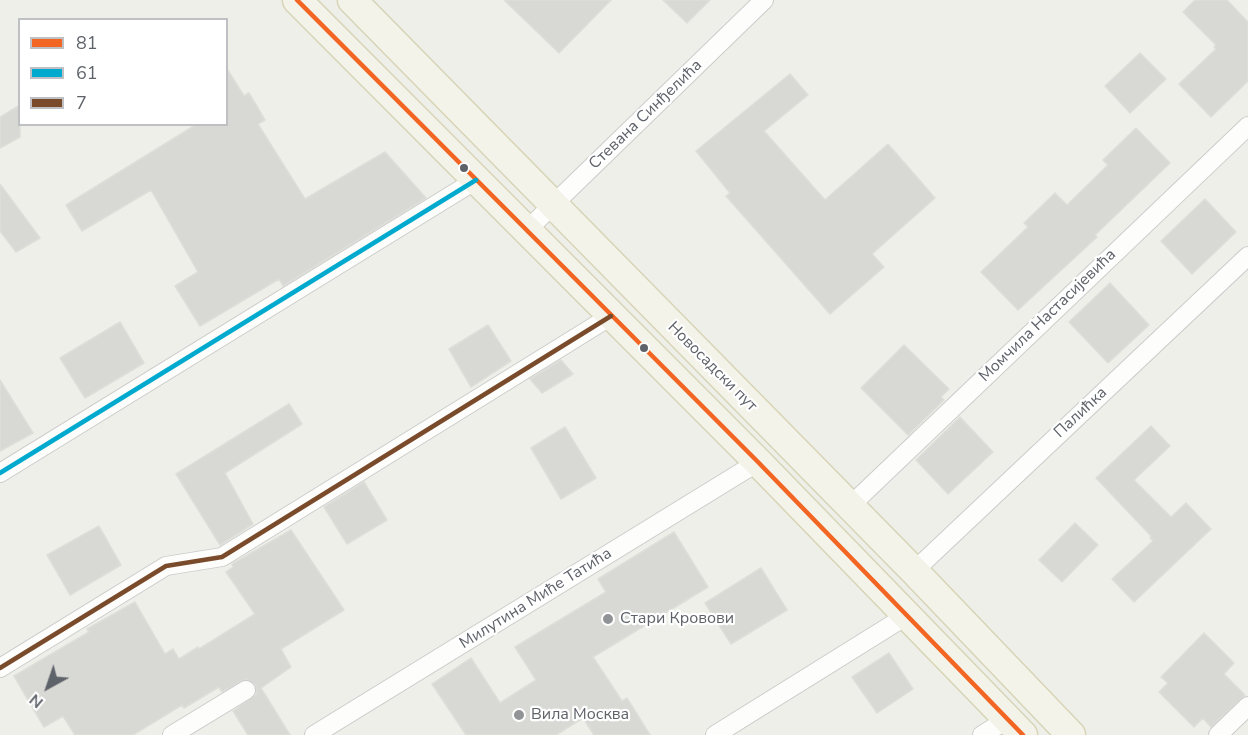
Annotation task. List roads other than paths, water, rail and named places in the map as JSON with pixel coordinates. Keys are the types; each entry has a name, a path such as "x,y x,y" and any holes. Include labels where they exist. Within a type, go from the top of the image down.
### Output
{"main road":[{"path":"297,0 758,462 1015,727"},
{"name":"Новосадски пут","path":"352,0 552,206 914,571 1071,735"}],"street":[{"name":"Стевана Синђелића","path":"527,230 764,0"},
{"name":"Момчила Настасијевића","path":"849,507 1248,126"},
{"path":"0,473 476,180"},
{"name":"Палићка","path":"914,571 1248,256"},
{"path":"0,668 166,566 222,557 611,316"},
{"name":"Милутина Миће Татића","path":"314,735 758,462"},
{"path":"715,735 906,616"},
{"path":"172,735 246,690"},
{"path":"1218,735 1248,706"},
{"path":"982,735 1015,727"}],"place":[{"name":"Стари Кровови","path":"608,619"},
{"name":"Вила Москва","path":"519,715"}]}
